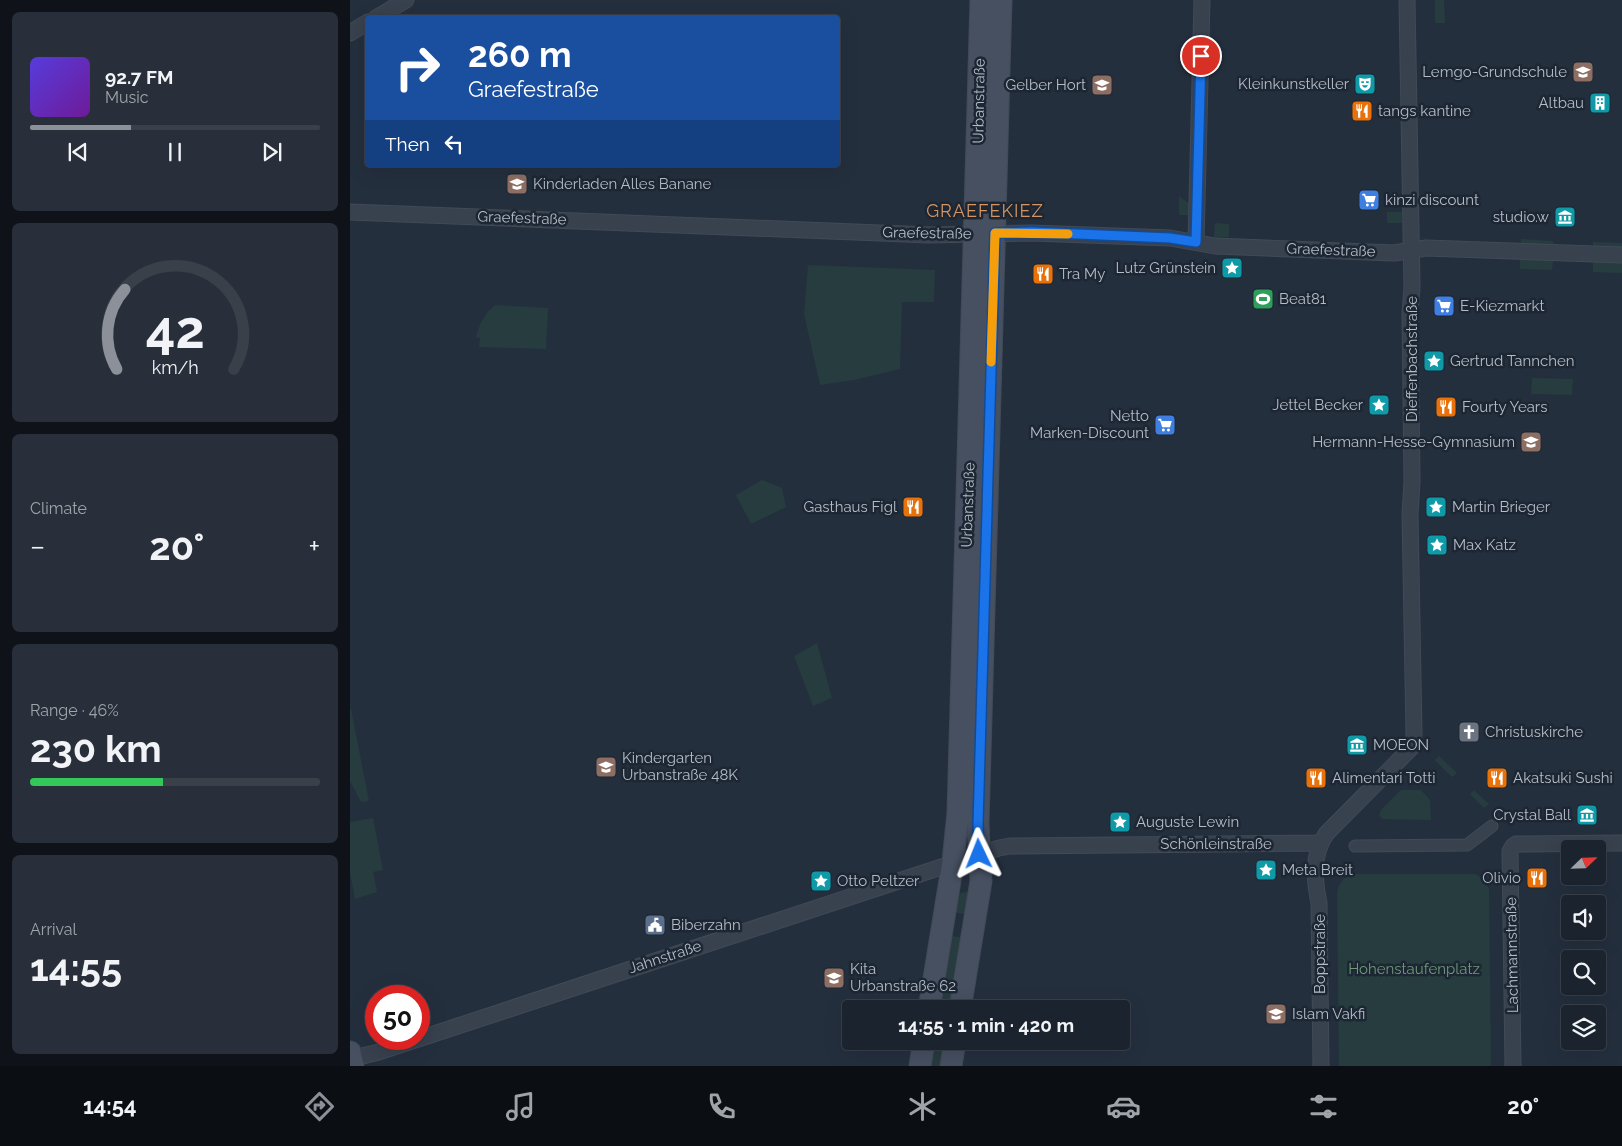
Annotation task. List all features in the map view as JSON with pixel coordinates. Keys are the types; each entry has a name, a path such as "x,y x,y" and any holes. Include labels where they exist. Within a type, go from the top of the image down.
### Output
{"main road":[{"name":"Urbanstraße","path":"961,1000 981,881 978,819 985,234 981,0"},
{"name":"Urbanstraße","path":"930,1000 953,862 958,813 985,234 1001,0"},
{"path":"943,924 973,929"},
{"path":"920,1066 923,1050"},
{"path":"951,1066 954,1050"}],"street":[{"path":"381,15 406,0"},
{"path":"1196,242 1202,0"},
{"name":"Dieffenbachstraße","path":"1320,843 1342,817 1412,747 1414,728 1410,514 1412,482 1410,314 1412,250 1407,0"},
{"path":"350,33 365,24"},
{"name":"Graefestraße","path":"350,212 928,235 1032,232 1170,238 1215,246 1394,253 1426,248 1444,248 1622,255"},
{"path":"1355,846 1467,845 1492,826"},
{"name":"Schönleinstraße","path":"979,854 1010,846 1320,843"},
{"name":"Boppstraße","path":"1320,843 1316,855 1316,887 1319,903 1321,1066"},
{"name":"Lachmannstraße","path":"1513,1066 1510,851 1516,844 1622,843"},
{"name":"Jahnstraße","path":"351,1059 379,1052 979,854"}],"green space":[{"path":"1435,0 1444,0 1445,23 1435,23"},
{"path":"1179,196 1191,205 1190,215 1179,215"},
{"path":"1387,212 1402,212 1402,223 1387,223"},
{"path":"1215,223 1229,224 1229,237 1214,237"},
{"path":"1521,239 1553,241 1554,245 1521,244"},
{"path":"1593,242 1622,243 1622,248 1593,247"},
{"path":"1520,258 1555,260 1553,261 1552,270 1520,269"},
{"path":"1593,261 1622,262 1622,273 1593,272"},
{"path":"808,265 935,270 934,302 902,302 900,369 854,380 820,385 804,314"},
{"path":"495,305 548,308 546,349 479,347 480,338 476,337 479,327 485,315"},
{"path":"1532,378 1573,379 1572,395 1531,394"},
{"path":"762,480 782,488 786,507 751,524 736,495"},
{"path":"817,643 832,698 813,706 794,656"},
{"path":"350,709 369,801 361,802 350,781"},
{"path":"1439,756 1457,773 1452,777 1435,760"},
{"path":"1401,790 1421,790 1430,800 1431,820 1382,819 1379,815 1381,810"},
{"path":"1474,790 1489,804 1484,808 1470,794"},
{"path":"373,818 383,870 373,872 377,892 355,899 350,873 350,822"},
{"name":"Hohenstaufenplatz","path":"1352,874 1475,874 1485,882 1489,889 1491,1066 1339,1066 1337,893 1342,881"},
{"path":"969,891 965,914 952,912 955,895"},
{"path":"951,936 959,937 961,940 951,1000 938,1000"},
{"path":"930,1050 943,1050 940,1066 927,1066"}],"slow traffic":[{"path":"991,362 995,233 1032,232 1068,234"}],"place":[{"name":"Lemgo-Grundschule","path":"1583,72"},
{"name":"Kleinkunstkeller","path":"1365,84"},
{"name":"Gelber Hort","path":"1102,85"},
{"name":"Altbau","path":"1600,103"},
{"name":"tangs kantine","path":"1362,111"},
{"name":"Kinderladen Alles Banane","path":"517,184"},
{"name":"kinzi discount","path":"1369,200"},
{"name":"studio.w","path":"1565,217"},
{"name":"Lutz Grünstein","path":"1232,268"},
{"name":"Tra My","path":"1043,274"},
{"name":"Beat81","path":"1263,299"},
{"name":"E-Kiezmarkt","path":"1444,306"},
{"name":"Gertrud Tannchen","path":"1434,361"},
{"name":"Jettel Becker","path":"1379,405"},
{"name":"Fourty Years","path":"1446,407"},
{"name":"Netto Marken-Discount","path":"1165,425"},
{"name":"Hermann-Hesse-Gymnasium","path":"1531,442"},
{"name":"Gasthaus Figl","path":"913,507"},
{"name":"Martin Brieger","path":"1436,507"},
{"name":"Max Katz","path":"1437,545"},
{"name":"Christuskirche","path":"1469,732"},
{"name":"MOEON","path":"1357,745"},
{"name":"Kindergarten Urbanstraße 48K","path":"606,767"},
{"name":"Alimentari Totti","path":"1316,778"},
{"name":"Akatsuki Sushi","path":"1497,778"},
{"name":"Crystal Ball","path":"1587,815"},
{"name":"Auguste Lewin","path":"1120,822"},
{"name":"Meta Breit","path":"1266,870"},
{"name":"Olivio","path":"1537,878"},
{"name":"Otto Peltzer","path":"821,881"},
{"name":"Biberzahn","path":"655,925"},
{"name":"Kita Urbanstraße 62","path":"834,978"},
{"name":"Islam Vakfi","path":"1276,1014"}],"district":[{"name":"GRAEFEKIEZ","path":"985,211"}],"route":[{"path":"979,854 978,824 995,233 1032,232 1170,238 1196,242 1201,56"}]}
